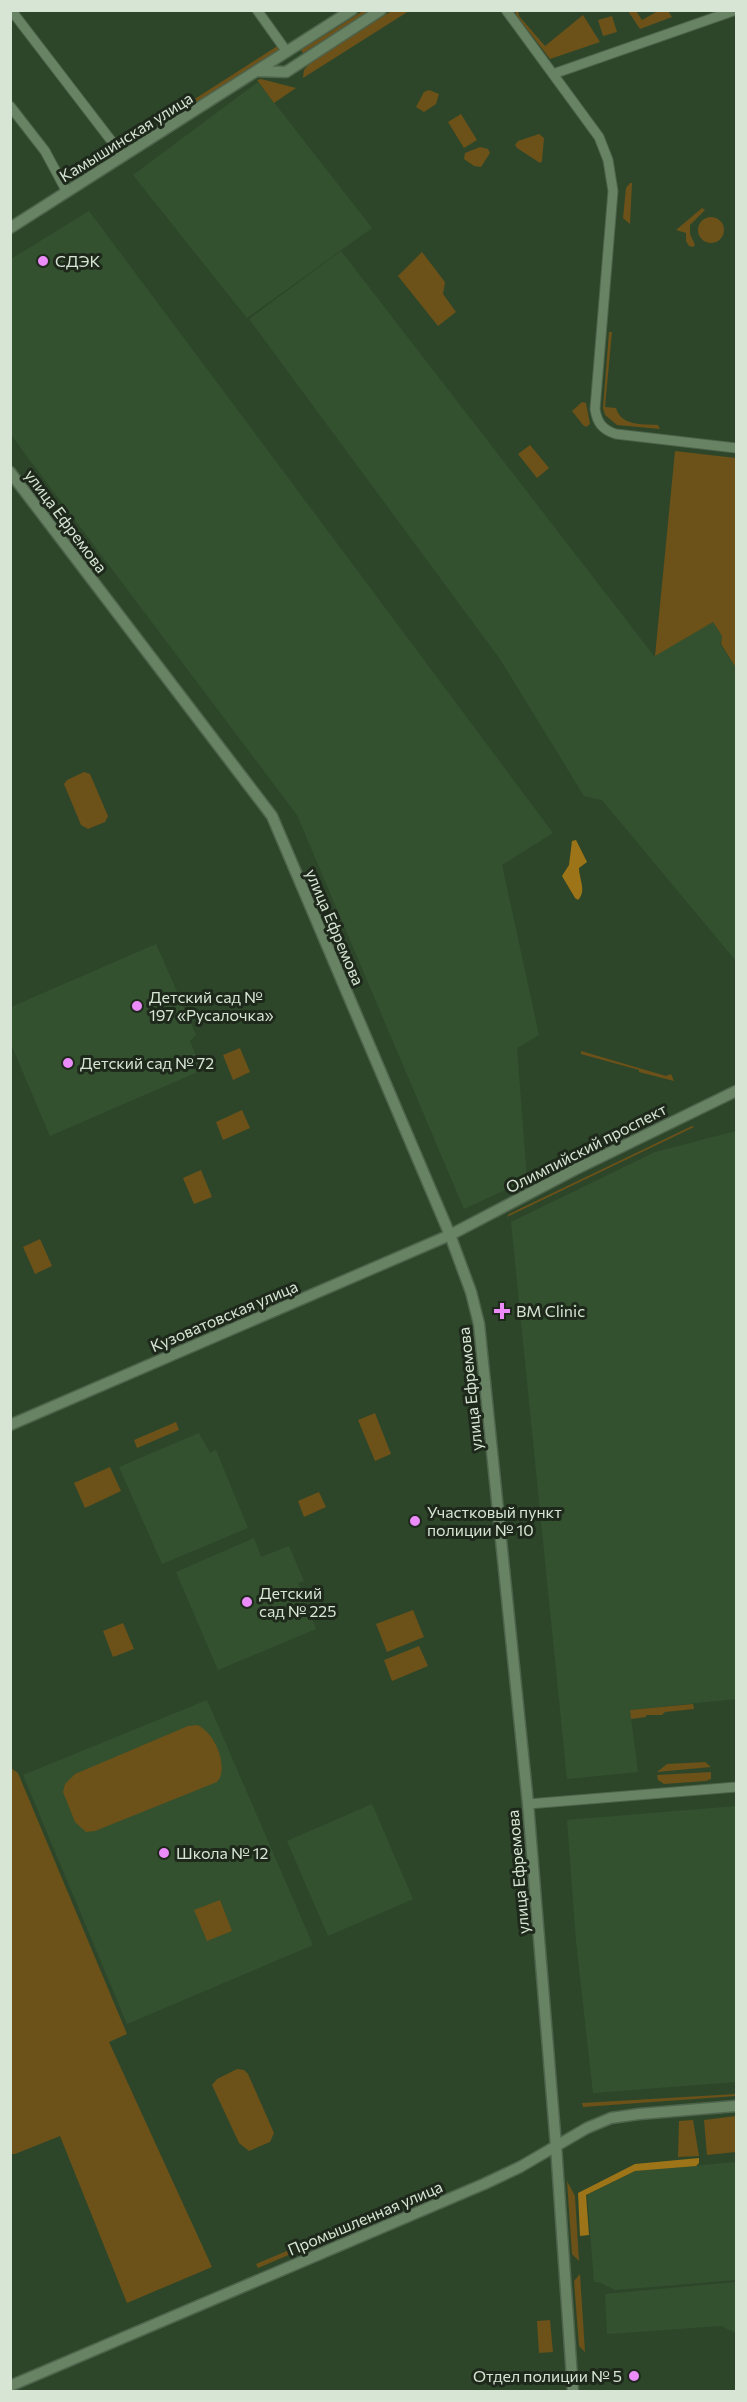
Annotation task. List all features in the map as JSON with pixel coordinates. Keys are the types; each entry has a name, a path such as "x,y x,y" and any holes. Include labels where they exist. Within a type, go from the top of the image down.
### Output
{"street":[{"path":"11,10 123,156"},
{"path":"257,10 287,52"},
{"name":"Камышинская улица","path":"10,228 287,52 334,15 352,10"},
{"path":"257,71 286,72 381,10"},
{"path":"506,10 599,137 608,160 613,191 595,410 600,425 616,434 736,448"},
{"path":"553,74 736,10"},
{"path":"10,106 45,151 67,192"},
{"name":"улица Ефремова","path":"10,472 272,816 469,1284 479,1324 528,1804 573,2391"},
{"name":"Олимпийский проспект","path":"450,1235 574,1170 736,1091"},
{"name":"Кузоватовская улица","path":"10,1425 450,1235"},
{"path":"528,1804 736,1787"},
{"name":"Промышленная улица","path":"10,2386 484,2184 587,2128 611,2118 736,2106"}],"shaded area":[{"path":"393,10 409,11 303,78 304,70 310,63"},
{"path":"363,11 370,11 303,53 301,50"},
{"path":"515,11 518,11 519,16 545,46 583,15 600,42 550,59"},
{"path":"628,11 636,11 642,20 658,11 668,11 672,17 640,29"},
{"path":"612,16 617,32 603,36 598,20"},
{"path":"279,45 279,50 167,121 165,118"},
{"path":"257,80 296,88 274,103"},
{"path":"258,82 372,228 247,318 133,175"},
{"path":"429,90 439,94 436,104 424,112 416,107 424,92"},
{"path":"461,114 477,140 464,148 448,122"},
{"path":"539,134 544,138 540,163 515,145 518,141"},
{"path":"480,147 488,149 490,153 481,167 474,166 464,159 465,153"},
{"path":"632,183 630,224 623,218 626,188"},
{"path":"702,208 705,210 690,225 690,234 695,245 689,246 686,233 676,230"},
{"path":"89,211 553,833 502,865 539,1035 517,1048 527,1180 464,1209 297,815 11,435 11,259"},
{"path":"711,217 720,221 724,230 720,239 711,243 702,239 698,230 702,221"},
{"path":"341,251 654,656 683,637 713,622 722,636 720,644 736,668 736,961 602,800 584,796 500,659 249,319"},
{"path":"422,252 445,282 443,294 456,312 438,326 398,276"},
{"path":"609,332 612,332 605,407 616,408 622,418 627,421 658,425 660,429 617,425 605,415 603,408"},
{"path":"582,402 586,403 590,424 586,427 572,411"},
{"path":"530,445 549,468 537,478 518,454"},
{"path":"675,451 736,458 736,668 721,644 722,636 713,622 655,656"},
{"path":"84,772 90,774 108,816 105,822 88,829 81,825 64,784 67,780"},
{"path":"576,840 587,862 579,868 582,893 578,900 562,876 569,865 572,841"},
{"path":"156,944 196,1035 190,1041 202,1070 50,1136 11,1044 11,1007"},
{"path":"240,1048 250,1072 233,1080 223,1055"},
{"path":"581,1051 666,1076 671,1074 674,1081 581,1054"},
{"path":"242,1110 250,1128 223,1140 216,1122"},
{"path":"694,1127 507,1217 509,1214"},
{"path":"736,1131 736,1699 630,1710 638,1772 567,1779 511,1222 655,1152"},
{"path":"201,1170 212,1197 194,1204 183,1178"},
{"path":"40,1239 52,1266 35,1274 23,1247"},
{"path":"375,1413 391,1454 375,1461 358,1420"},
{"path":"176,1422 179,1430 137,1448 134,1440"},
{"path":"199,1433 210,1453 216,1450 248,1528 162,1564 119,1467"},
{"path":"110,1467 121,1491 85,1508 74,1483"},
{"path":"319,1492 326,1507 304,1517 298,1501"},
{"name":"Детский сад № 225","path":"254,1538 261,1557 289,1546 304,1581 298,1583 316,1629 218,1670 176,1572"},
{"path":"413,1610 424,1637 387,1652 376,1624"},
{"path":"123,1623 134,1649 113,1657 103,1631"},
{"path":"419,1646 428,1666 392,1681 384,1660"},
{"name":"Школа № 12","path":"207,1700 313,1945 127,2024 23,1775"},
{"path":"693,1704 694,1709 631,1719 630,1710"},
{"path":"197,1725 209,1734 218,1750 222,1768 217,1782 95,1831 86,1832 75,1822 63,1792 65,1784 75,1774 188,1726"},
{"path":"705,1762 711,1767 657,1772 667,1764"},
{"path":"11,1768 18,1773 127,2034 109,2042 212,2267 127,2303 60,2136 11,2154"},
{"path":"711,1772 711,1779 706,1781 664,1784 658,1780 657,1775"},
{"path":"372,1804 413,1899 328,1936 287,1841"},
{"path":"736,1806 736,2082 593,2093 576,1941 567,1820"},
{"path":"220,1900 232,1931 207,1941 194,1910"},
{"path":"237,2069 244,2070 248,2074 274,2133 270,2142 249,2151 239,2143 212,2085 217,2079"},
{"path":"736,2094 736,2096 583,2107 582,2103"},
{"path":"736,2116 736,2152 707,2155 704,2120"},
{"path":"693,2120 699,2156 678,2157 679,2121"},
{"path":"699,2158 696,2166 635,2171 586,2195 589,2235 580,2236 578,2193 635,2164"},
{"path":"736,2162 736,2280 615,2290 594,2282 587,2195 635,2171"},
{"path":"567,2181 575,2196 579,2261 572,2254"},
{"path":"360,2220 361,2224 258,2268 256,2264"},
{"path":"580,2274 585,2352 579,2346 574,2281"},
{"path":"736,2282 736,2333 721,2326 607,2334 605,2294"},
{"path":"550,2320 553,2352 539,2353 537,2321"}],"place":[{"name":"СДЭК","path":"43,261"},
{"name":"Детский сад № 197 «Русалочка»","path":"137,1006"},
{"name":"Детский сад № 72","path":"68,1063"},
{"name":"BM Clinic","path":"502,1311"},
{"name":"Участковый пункт полиции № 10","path":"415,1521"},
{"name":"Детский сад № 225","path":"247,1602"},
{"name":"Школа № 12","path":"164,1853"},
{"name":"Отдел полиции № 5","path":"634,2376"}]}
